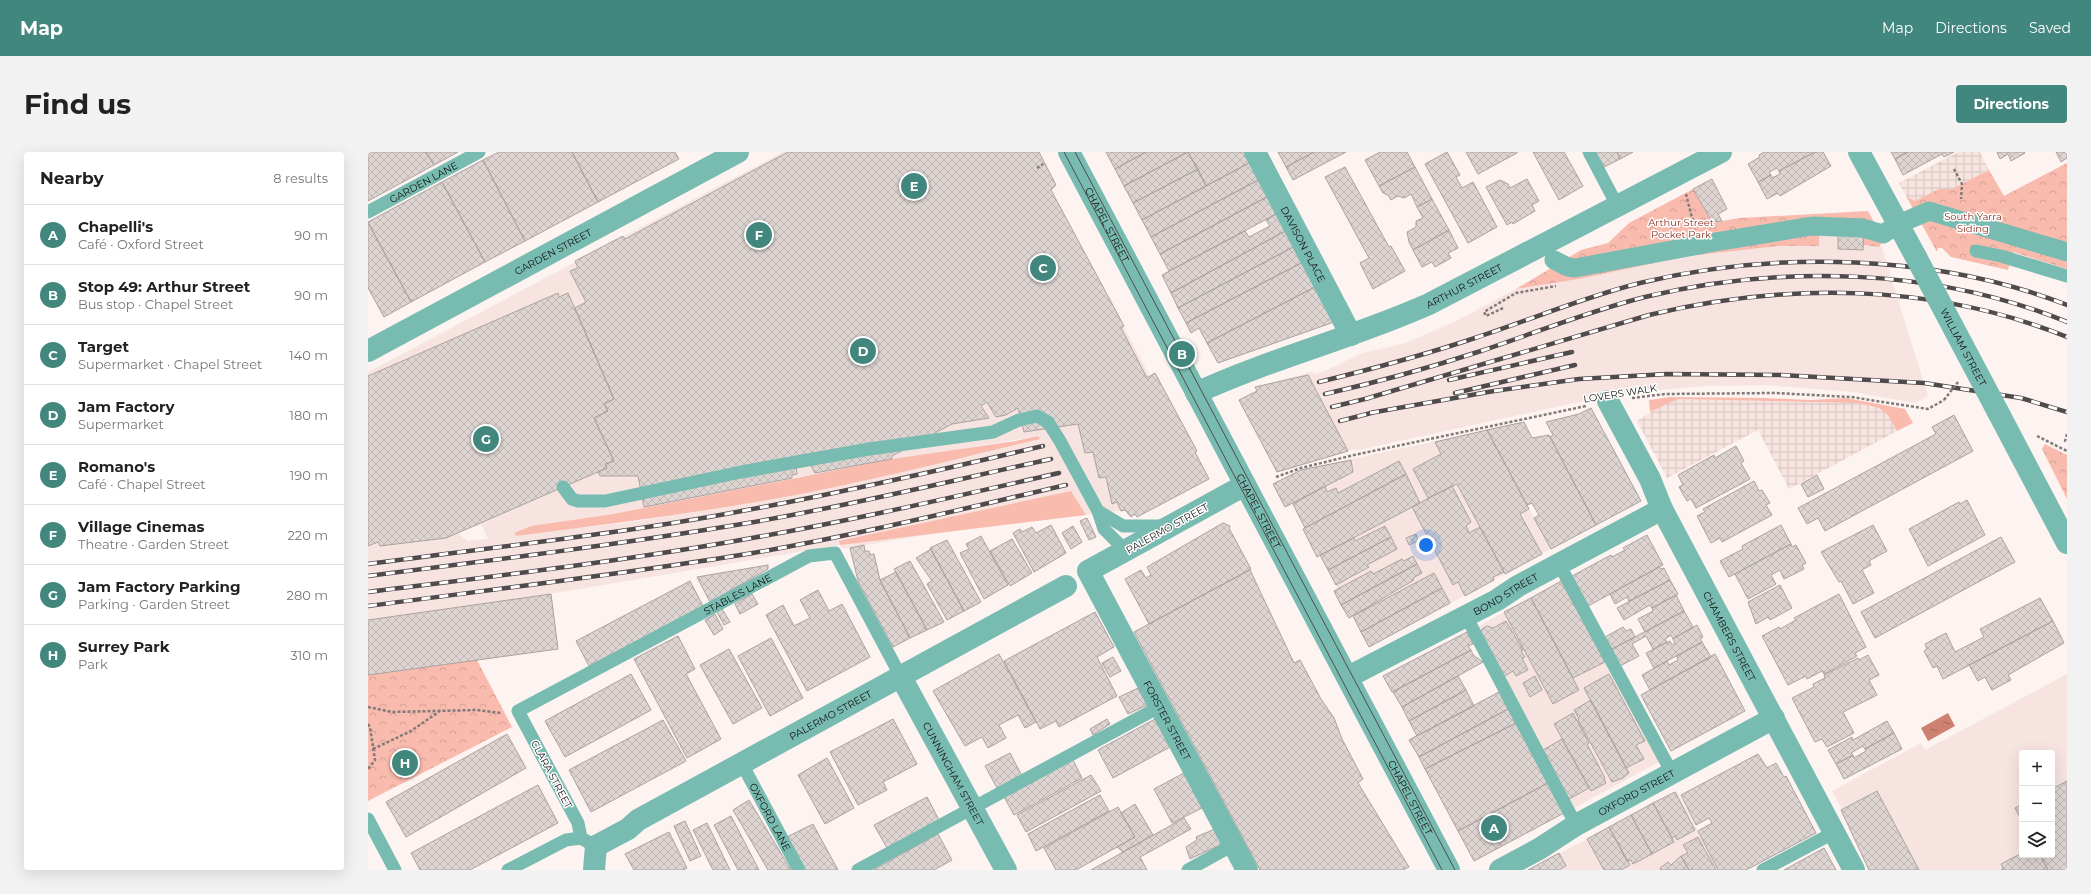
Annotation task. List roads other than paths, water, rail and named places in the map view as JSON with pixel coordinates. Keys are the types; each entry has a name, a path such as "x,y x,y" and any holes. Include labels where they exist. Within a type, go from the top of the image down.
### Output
{"street":[{"name":"GARDEN STREET","path":"368,351 738,152"},
{"name":"CHAPEL STREET","path":"1069,152 1449,870"},
{"name":"DAVISON PLACE","path":"1255,152 1351,335"},
{"name":"ARTHUR STREET","path":"1196,393 1224,380 1392,321 1430,304 1721,152"},
{"name":"WILLIAM STREET","path":"1859,152 2067,543"},
{"path":"1908,220 1929,211 2067,252"},
{"path":"1554,260 1568,267 1575,268 1812,226 1863,228 1883,234 1889,230"},
{"name":"CHAMBERS STREET","path":"1608,401 1650,479 1662,509 1854,870"},
{"name":"PALERMO STREET","path":"1088,571 1245,485"},
{"name":"BOND STREET","path":"1348,677 1497,600 1518,586 1662,509"},
{"name":"FORSTER STREET","path":"1088,571 1246,870"},
{"name":"PALERMO STREET","path":"589,842 628,829 638,820 1066,586"},
{"name":"CUNNINGHAM STREET","path":"902,677 1006,870"},
{"name":"OXFORD STREET","path":"1500,870 1539,849 1576,825 1774,718"},
{"name":"CLARA STREET","path":"589,842 594,870"}],"lane":[{"name":"GARDEN LANE","path":"368,212 480,152"},
{"path":"1589,152 1618,207"},
{"path":"1976,251 2001,256 2067,276"},
{"path":"562,487 572,499 578,501 605,501 764,468 869,449 988,433 1005,428 1019,420 1037,416 1045,419 1050,425 1098,511 1104,529 1126,551"},
{"path":"1098,511 1123,526 1170,526"},
{"name":"STABLES LANE","path":"518,711 809,556 835,553 902,677"},
{"path":"1559,564 1672,774"},
{"path":"1466,616 1576,825"},
{"path":"858,870 1159,707"},
{"name":"CLARA STREET","path":"518,711 589,842"},
{"name":"OXFORD LANE","path":"742,764 799,870"},
{"path":"368,819 395,870"},
{"path":"1763,870 1835,832"},
{"path":"508,870 566,840 589,842"},
{"path":"1188,870 1233,845"}],"water":[{"path":"1948,713 1955,726 1928,741 1921,728"}],"tram line":[{"path":"1064,152 1442,870"},
{"path":"1075,152 1455,870"}],"railway":[{"path":"1319,382 1398,362 1640,283 1692,272 1745,265 1800,262 1855,262 1910,267 1964,275 2017,288 2067,305"},
{"path":"1325,394 1384,380 1442,363 1481,351 1583,315 1645,297 1697,286 1750,279 1804,276 1858,277 1912,282 1965,291 2017,304 2067,322"},
{"path":"1365,399 1649,315 1701,304 1754,297 1807,293 1860,293 1913,298 1965,306 2017,319 2067,337"},
{"path":"1449,380 1572,352"},
{"path":"1455,393 1575,365"},
{"path":"1370,413 1494,391 1579,379 1667,374 1781,375 1924,383 2021,398 2067,412"},
{"path":"1332,407 1369,398"},
{"path":"1340,421 1375,412"},
{"path":"368,564 700,519 858,488 1043,446"},
{"path":"368,576 606,545 748,523 862,501 1051,459"},
{"path":"368,592 560,568 704,546 868,516 1059,473"},
{"path":"368,606 609,575 753,553 871,530 1066,485"}],"place":[{"name":"Romano's","path":"914,186"},
{"name":"Village Cinemas","path":"759,235"},
{"name":"Target","path":"1043,268"},
{"name":"Jam Factory","path":"863,351"},
{"name":"Stop 49: Arthur Street","path":"1182,354"},
{"name":"Jam Factory Parking","path":"486,439"},
{"name":"Surrey Park","path":"405,763"},
{"name":"Chapelli's","path":"1494,828"}],"park label":[{"name":"South Yarra Siding","path":"1973,222"},
{"name":"Arthur Street Pocket Park","path":"1681,228"}]}
